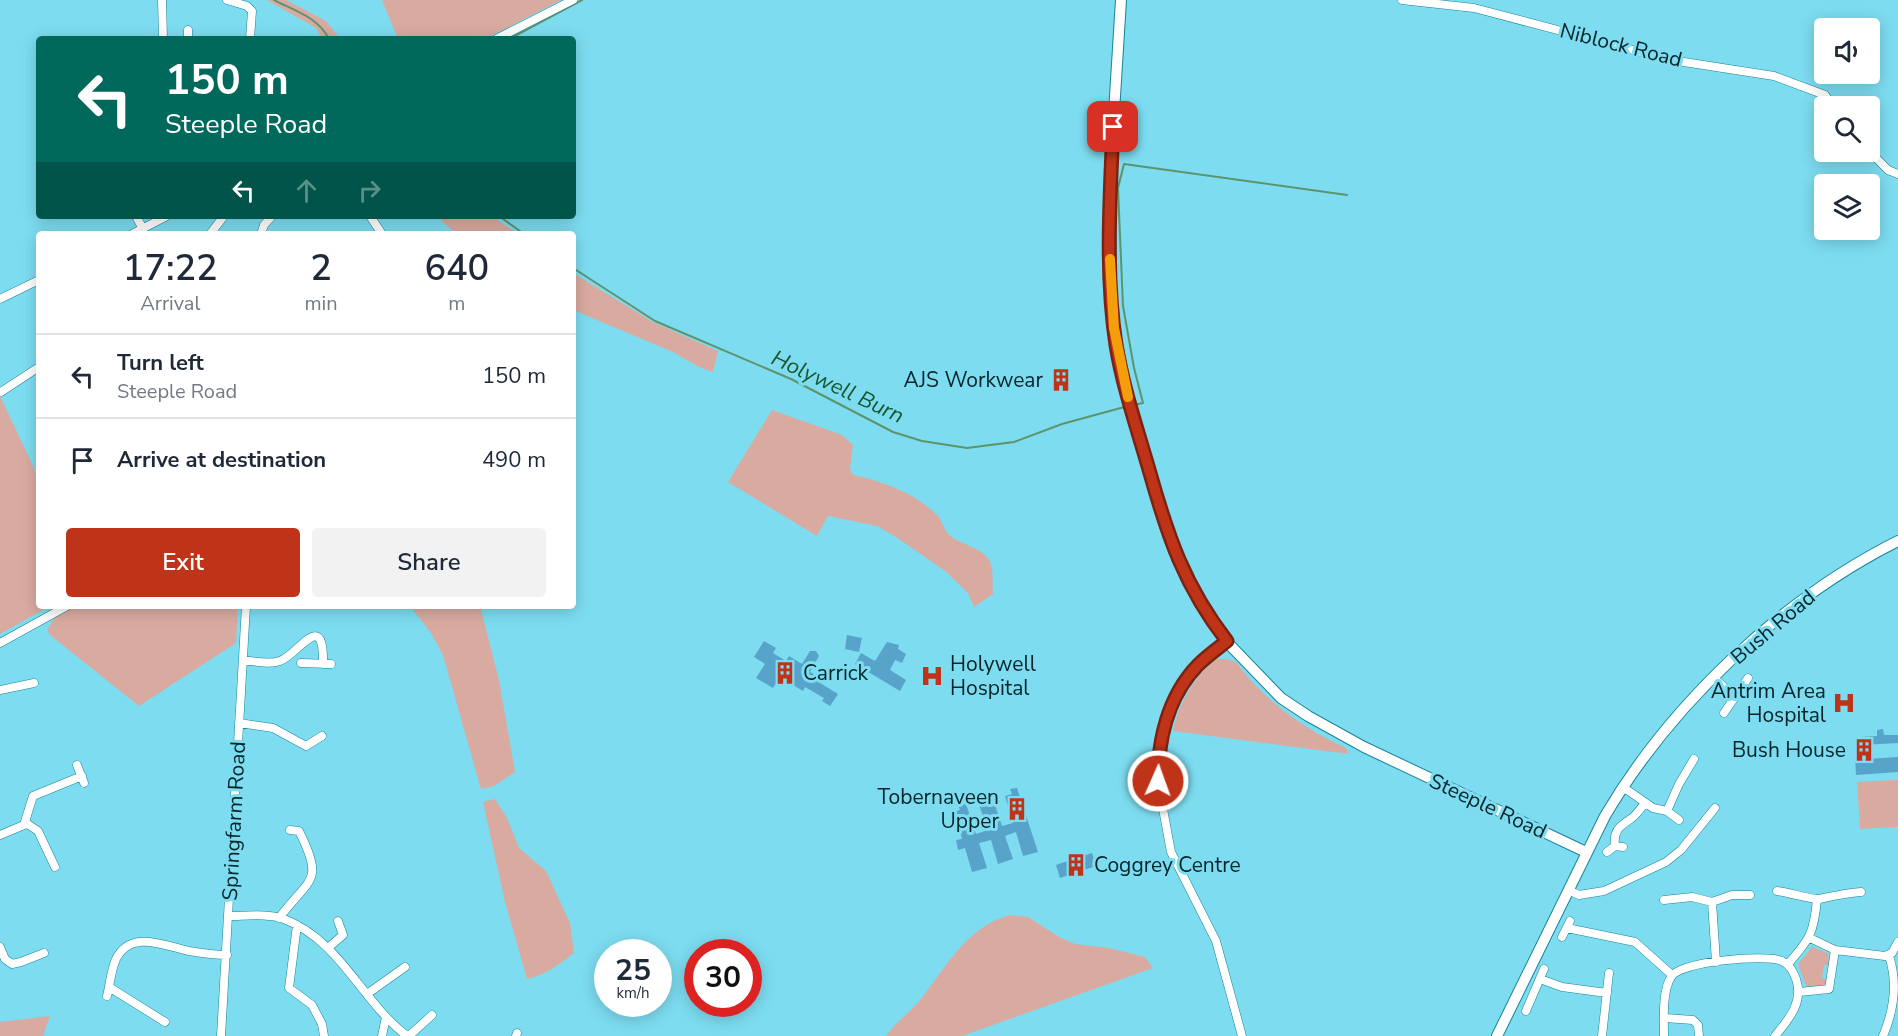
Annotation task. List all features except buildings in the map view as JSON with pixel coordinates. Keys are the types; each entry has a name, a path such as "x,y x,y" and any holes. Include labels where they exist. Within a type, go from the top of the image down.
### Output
{"street":[{"path":"162,0 164,36"},
{"path":"228,0 247,6 252,11 250,36"},
{"path":"502,36 573,0"},
{"name":"Steeple Road","path":"1121,0 1110,176 1111,284 1116,348 1130,404 1174,551 1206,613 1227,641 1281,698 1342,736 1586,852"},
{"name":"Niblock Road","path":"1402,0 1474,8 1671,60 1774,76 1826,96"},
{"path":"188,30 188,36"},
{"path":"1880,162 1888,170 1898,174"},
{"path":"138,219 143,228"},
{"path":"138,231 161,219"},
{"path":"212,231 222,219"},
{"path":"0,299 36,281"},
{"path":"1,392 36,369"},
{"name":"Bush Road","path":"1586,852 1623,787 1659,739 1714,678 1794,607 1851,567 1898,541"},
{"path":"0,643 62,609"},
{"name":"Springfarm Road","path":"221,1036 246,609"},
{"path":"243,660 278,662 287,657 305,639 318,638 322,642 327,664 301,663"},
{"path":"1227,641 1196,667 1178,694 1166,719 1159,756 1158,782 1171,852 1216,941 1242,1036"},
{"path":"1714,678 1734,696"},
{"path":"1724,713 1748,678"},
{"path":"0,690 34,683"},
{"path":"239,723 273,728 306,746 322,736"},
{"path":"1667,811 1679,783 1694,759"},
{"path":"0,835 18,829 26,823 29,802 33,796 83,779 77,765"},
{"path":"1623,787 1653,808 1667,811 1679,820"},
{"path":"1607,852 1619,846 1615,834 1619,825 1634,817 1646,803"},
{"path":"1568,890 1579,895 1604,891 1666,862 1681,850 1715,808"},
{"path":"26,823 38,831 55,867"},
{"path":"279,918 306,886 313,868 311,855 299,831 290,830"},
{"path":"1497,1036 1586,852"},
{"path":"1777,891 1817,899 1836,894 1861,892"},
{"path":"1664,900 1692,897 1712,902 1732,895 1750,895"},
{"path":"1788,964 1810,938 1814,928 1817,899"},
{"path":"1712,902 1716,962"},
{"path":"228,915 279,918 297,926 329,947 386,1017 408,1036 432,1015"},
{"path":"329,947 343,935 338,921"},
{"path":"1562,937 1568,925 1635,942 1672,975"},
{"path":"297,926 289,988 312,1005 322,1024 324,1036"},
{"path":"1810,938 1835,950 1889,956"},
{"path":"107,996 117,957 126,947 136,942 150,941 209,955 226,956"},
{"path":"1889,956 1898,942"},
{"path":"0,947 5,959 12,964 44,953"},
{"path":"1799,992 1829,989 1835,950"},
{"path":"1884,1036 1893,1002 1894,970 1889,956"},
{"path":"1664,1036 1667,992 1672,975 1692,965 1772,959 1788,964 1796,977 1799,992 1794,1009 1780,1034"},
{"path":"367,994 405,967"},
{"path":"384,969 390,977"},
{"path":"1526,1011 1544,969"},
{"path":"1602,1036 1610,973"},
{"path":"1540,979 1562,987 1607,993"},
{"path":"109,987 165,1022"},
{"path":"382,1036 386,1017"},
{"path":"1665,1018 1693,1020 1698,1027 1699,1036"},
{"path":"423,1022 431,1028"}],"shaded area":[{"path":"267,0 286,0 326,21 338,36 320,36 316,28"},
{"path":"382,0 561,0 491,36 397,36"},
{"path":"442,219 496,219 514,231 453,231 441,221"},
{"path":"576,275 653,322 718,351 713,372 673,352 576,311"},
{"path":"0,396 36,475 36,609 45,609 0,634"},
{"path":"772,410 842,435 853,445 850,468 853,475 887,485 918,500 938,516 948,534 977,549 987,557 992,569 993,594 974,607 968,593 945,571 877,526 828,516 817,536 728,482"},
{"path":"68,609 238,609 236,643 139,706 50,635 47,630 57,614"},
{"path":"412,609 481,609 499,680 515,772 494,786 481,789 443,655 431,633"},
{"path":"1217,659 1236,662 1259,689 1285,712 1314,732 1346,748 1349,754 1173,731 1179,711 1189,691 1209,665"},
{"path":"1898,780 1898,827 1860,829 1857,782"},
{"path":"495,799 507,818 519,848 546,871 570,923 574,953 546,972 527,979 505,902 483,802"},
{"path":"1010,915 1028,917 1059,937 1075,944 1109,948 1145,957 1153,968 962,1036 886,1036 921,999 949,961 970,938 995,920"},
{"path":"1812,947 1828,953 1829,965 1824,965 1822,978 1827,979 1821,987 1806,986 1798,964"},
{"path":"50,1016 43,1036 0,1036 0,1022"}],"waterway":[{"name":"Holywell Burn","path":"274,0 312,20 327,36"},
{"path":"515,36 582,0"},
{"name":"Holywell Burn","path":"1134,405 1143,403 1123,306 1118,188 1124,164 1347,195"},
{"name":"Holywell Burn","path":"503,219 520,231"},
{"name":"Holywell Burn","path":"576,270 655,321 791,379 893,432 922,441 967,448 1014,442 1062,424 1128,406"}],"slow traffic":[{"path":"1110,259 1116,348 1128,397"}],"place":[{"name":"AJS Workwear","path":"1061,380"},
{"name":"Carrick","path":"785,673"},
{"name":"Holywell Hospital","path":"932,676"},
{"name":"Antrim Area Hospital","path":"1844,703"},
{"name":"Bush House","path":"1864,750"},
{"name":"Tobernaveen Upper","path":"1017,809"},
{"name":"Coggrey Centre","path":"1076,865"}],"route":[{"path":"1113,127 1110,176 1110,262 1116,348 1125,388 1168,536 1187,580 1206,613 1227,641 1196,667 1178,694 1163,728 1158,781"}]}
